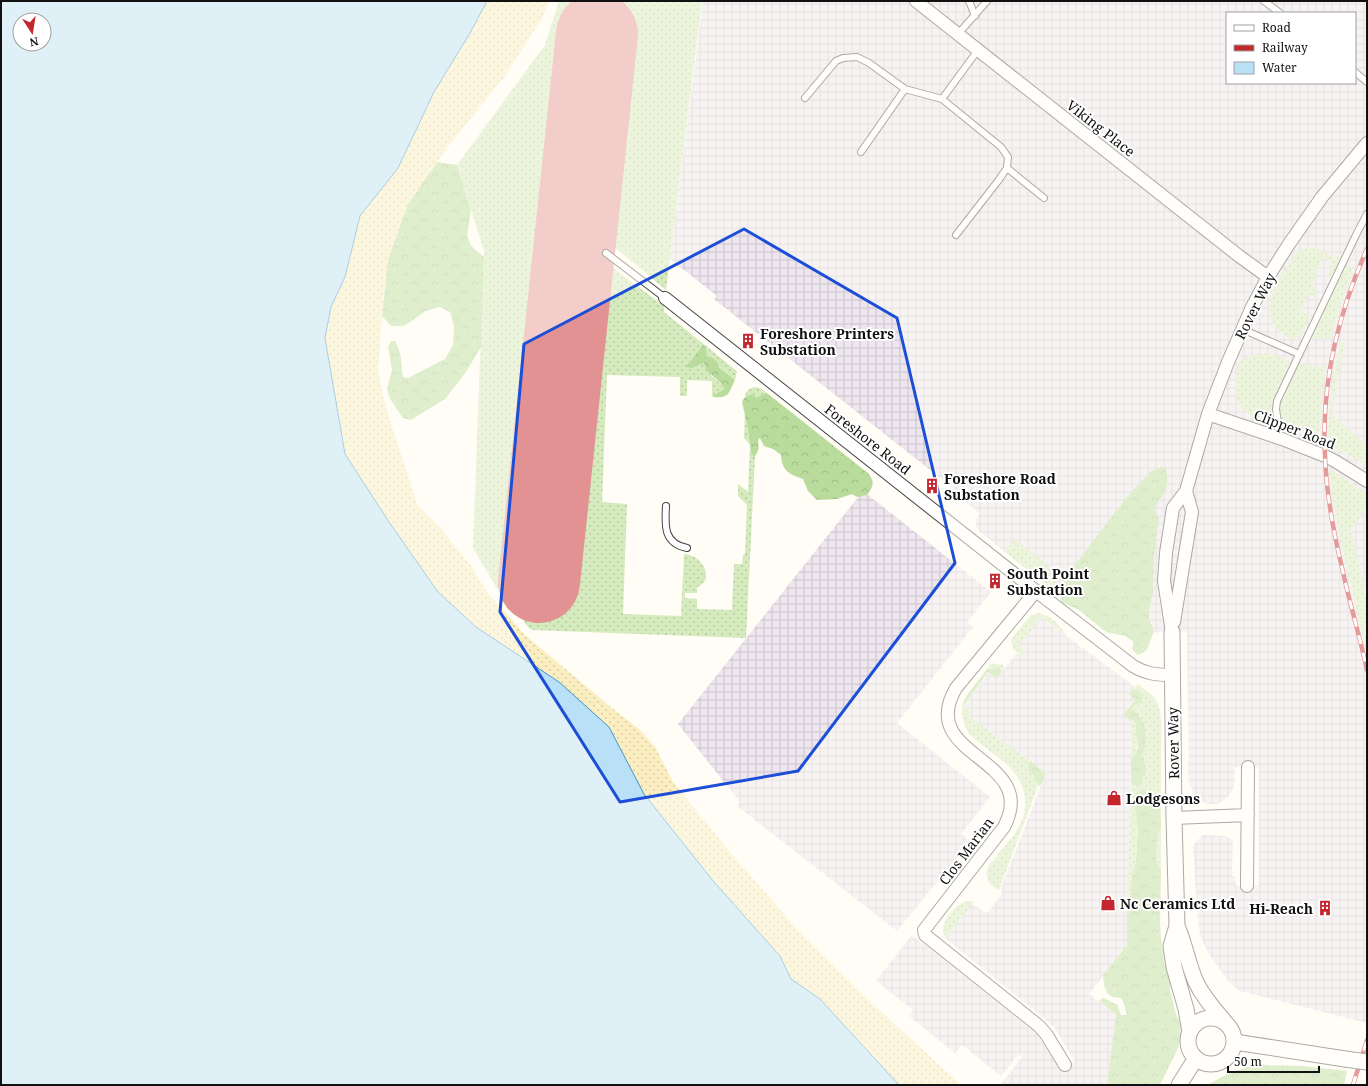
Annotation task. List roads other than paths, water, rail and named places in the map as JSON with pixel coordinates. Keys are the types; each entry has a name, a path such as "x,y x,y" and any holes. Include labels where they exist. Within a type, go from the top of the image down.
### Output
{"street":[{"name":"Viking Place","path":"916,1 1239,256 1268,277"},
{"name":"Rover Way","path":"1186,491 1208,414 1242,329 1268,277 1322,197 1367,143"},
{"name":"Foreshore Road","path":"665,298 1133,666 1143,672 1153,675 1172,675"},
{"name":"Clipper Road","path":"1208,414 1282,439 1325,456 1367,481"},
{"path":"1172,632 1192,512 1186,491"},
{"path":"1172,632 1164,581 1166,553 1173,508 1186,491"},
{"name":"Clos Marian","path":"1036,591 951,696 948,719 954,734 964,746 1001,777 1009,790 1011,805 1010,813 1004,827 924,930 925,935 1039,1026 1046,1034 1065,1065"},
{"name":"Rover Way","path":"1172,632 1177,926 1171,946 1174,967 1186,1009 1190,1032"},
{"path":"1247,886 1248,767"},
{"path":"1174,818 1248,815"},
{"name":"Rover Way","path":"1177,926 1184,942 1188,960 1196,982 1207,1000 1226,1023"},
{"path":"1206,1018 1220,1019 1231,1028 1234,1034 1235,1042 1230,1056 1217,1064 1202,1062 1191,1053 1188,1046 1190,1032 1199,1021 1206,1018"},
{"path":"1235,1042 1367,1062"},
{"path":"1179,1085 1196,1058"}],"lane":[{"path":"969,1 975,16"},
{"path":"958,34 988,1"},
{"path":"1264,1 1279,12"},
{"path":"942,99 978,50"},
{"path":"806,98 836,61 843,58 857,57 905,89 942,99 1001,147 1008,157 1007,168 956,236"},
{"path":"1356,73 1367,82"},
{"path":"861,152 905,89"},
{"path":"1007,168 1044,198"},
{"path":"1278,423 1276,409 1278,401 1299,354 1367,214"},
{"path":"606,253 665,298"},
{"path":"1242,329 1299,354"},
{"path":"666,506 666,530 668,536 673,543 680,547 686,548"}],"water":[{"path":"1,1 487,1 470,33 434,92 398,168 360,216 345,277 331,307 325,338 345,454 389,522 438,592 476,627 559,682 609,727 644,794 714,882 780,956 791,979 820,999 899,1085 1,1085"}],"railway":[{"path":"1367,249 1340,324 1329,376 1324,428 1327,484 1334,529 1367,670"},
{"path":"1353,1085 1367,1040"}],"place":[{"name":"Foreshore Printers Substation","path":"748,341"},
{"name":"Foreshore Road Substation","path":"932,486"},
{"name":"South Point Substation","path":"995,581"},
{"name":"Lodgesons","path":"1114,798"},
{"name":"Nc Ceramics Ltd","path":"1108,903"},
{"name":"Hi-Reach","path":"1325,908"}]}
